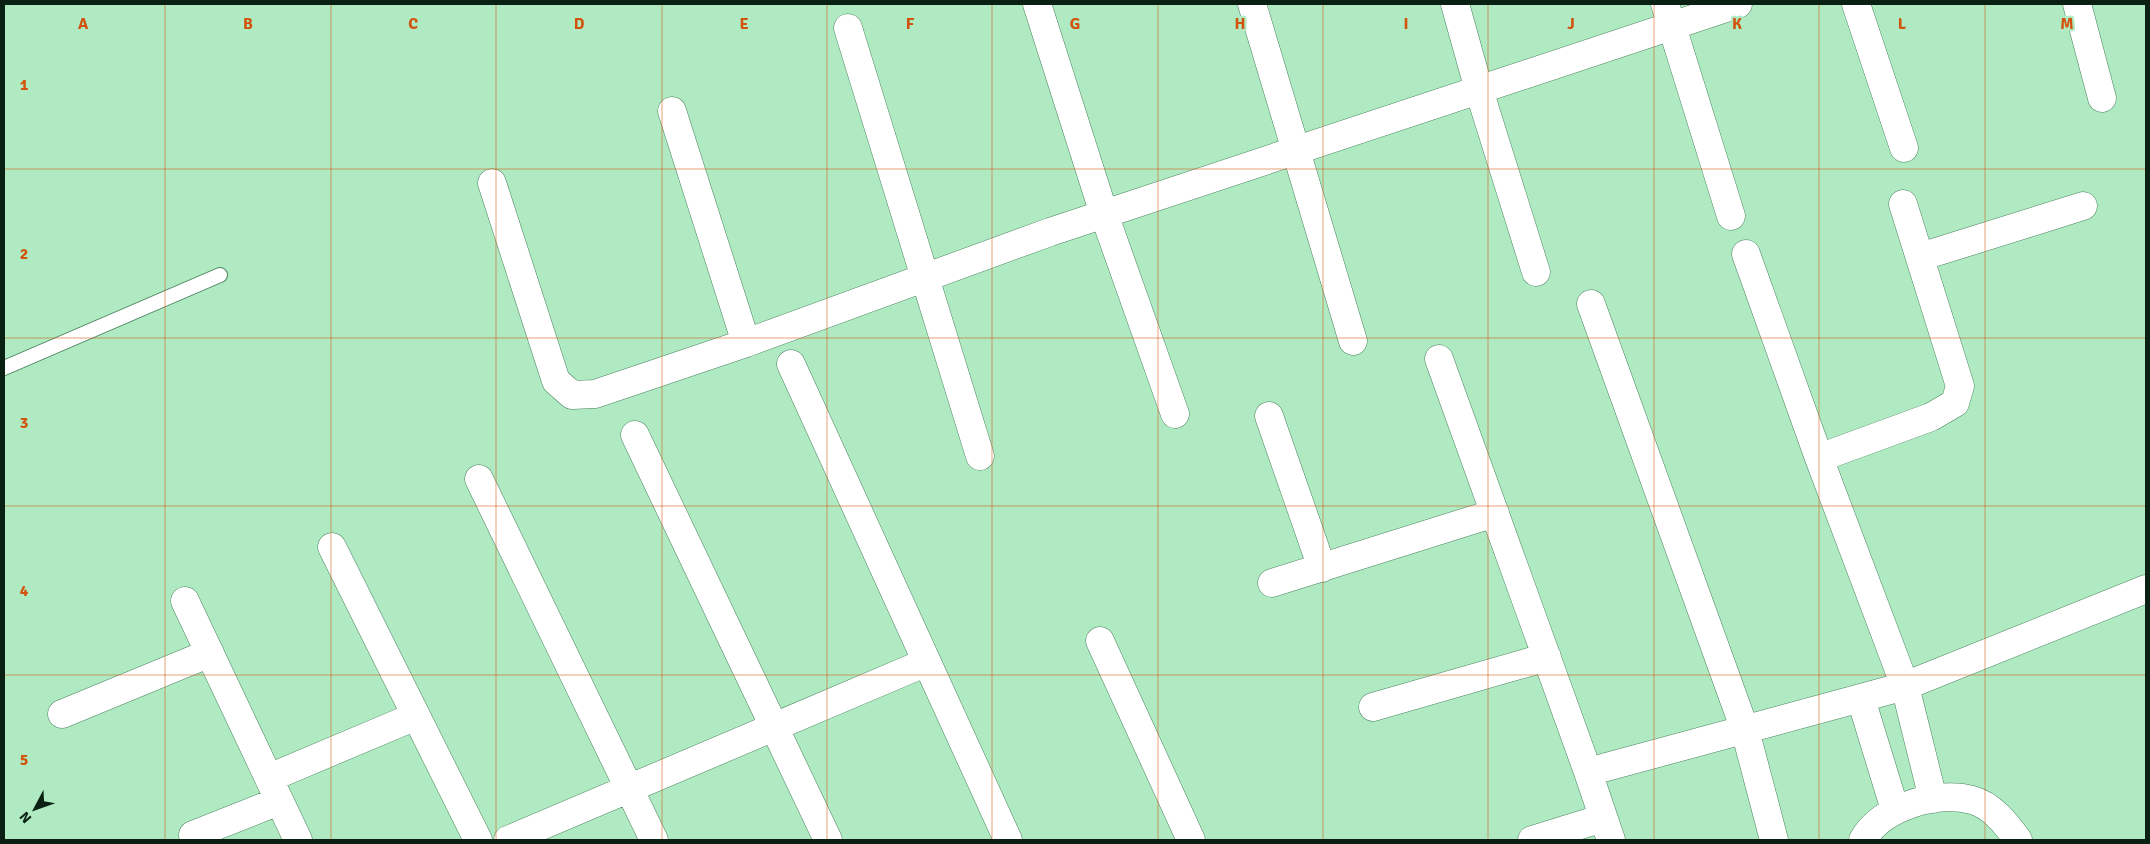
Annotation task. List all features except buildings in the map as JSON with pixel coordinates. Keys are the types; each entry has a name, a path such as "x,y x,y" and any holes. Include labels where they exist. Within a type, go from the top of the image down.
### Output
{"street":[{"path":"1037,4 1104,214 1175,414"},
{"path":"1252,4 1353,340"},
{"path":"1455,4 1479,90 1536,272"},
{"path":"492,183 556,381 572,395 595,394 746,343 1104,214 1479,90 1669,15 1738,4"},
{"path":"1856,4 1904,148"},
{"path":"2077,4 2102,98"},
{"path":"1669,15 1731,216"},
{"path":"848,28 980,456"},
{"path":"672,111 746,343"},
{"path":"1819,458 1931,417 1955,402 1960,386 1903,204"},
{"path":"1920,257 2083,206"},
{"path":"1746,254 1819,458 1905,686 1934,799"},
{"path":"1591,304 1745,730 1774,840"},
{"path":"1439,359 1607,829 1532,840"},
{"path":"791,364 1008,840"},
{"path":"1269,416 1322,568"},
{"path":"635,435 828,840"},
{"path":"479,479 654,840"},
{"path":"1272,583 1495,513"},
{"path":"332,547 478,840"},
{"path":"1588,772 1905,686 2144,597"},
{"path":"185,602 298,840"},
{"path":"1100,641 1191,840"},
{"path":"62,714 210,653"},
{"path":"1373,707 1547,657"},
{"path":"508,840 927,662"},
{"path":"1861,699 1895,810"},
{"path":"193,836 274,789 416,716"},
{"path":"1863,840 1884,818 1895,810 1944,796 1974,800 2002,819 2018,840"}],"lane":[{"path":"4,368 220,275"}]}
